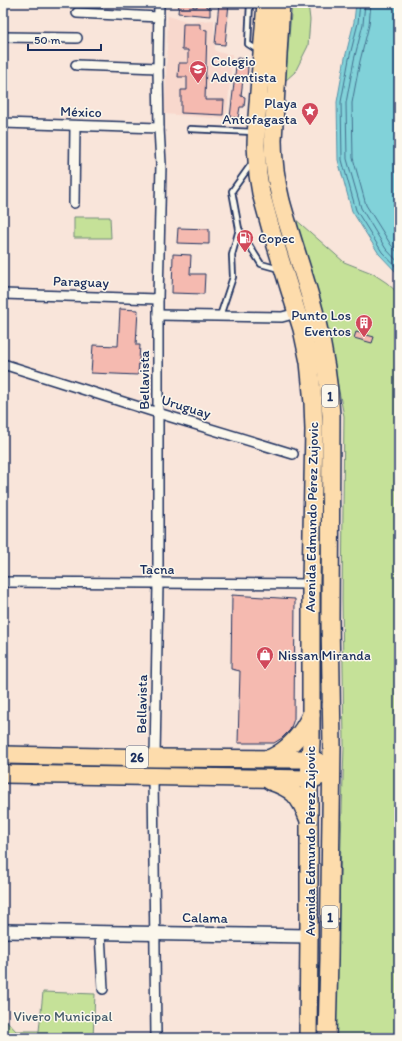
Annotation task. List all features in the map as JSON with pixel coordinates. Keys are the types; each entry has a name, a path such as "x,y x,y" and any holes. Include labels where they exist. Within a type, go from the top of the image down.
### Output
{"highway":[{"name":"Avenida Edmundo Pérez Zujovic","path":"266,3 256,132 258,175 265,208 306,348 313,403 314,430 309,779 308,1038"},
{"name":"Avenida Edmundo Pérez Zujovic","path":"281,3 273,140 274,162 281,201 320,334 330,393 331,415 331,770 327,1038"},
{"path":"271,758 282,752 292,743 304,728 311,715"},
{"name":"26","path":"3,755 310,759"},
{"path":"309,779 316,778 331,770 316,760 310,759"},
{"name":"26","path":"3,774 309,779"},
{"path":"256,778 272,782 290,790 298,798 309,821"}],"street":[{"name":"Bellavista","path":"155,758 158,583 158,299 161,164 158,68 159,3"},
{"path":"77,13 159,17"},
{"path":"3,37 77,38"},
{"path":"76,65 158,68"},
{"name":"México","path":"3,123 159,128"},
{"path":"74,203 75,126"},
{"name":"Paraguay","path":"3,294 158,299"},
{"path":"158,315 282,317 297,313"},
{"name":"Uruguay","path":"3,364 293,454"},
{"name":"Tacna","path":"3,582 311,584"},
{"path":"153,776 156,1038"},
{"name":"Calama","path":"3,931 309,936"},
{"path":"100,933 103,989"}],"lane":[{"path":"250,3 248,44 262,52"},
{"path":"190,129 256,132"},
{"path":"257,156 232,191 239,229 261,264 284,271"},
{"path":"220,316 233,277 232,255 239,229"}],"shaded area":[{"name":"Colegio Adventista","path":"168,16 190,22 214,20 215,51 233,54 226,119 165,114"}],"green space":[{"path":"292,3 308,3 310,20 308,46 295,72 285,81"},
{"path":"74,217 110,217 111,238 74,238"},
{"path":"294,218 344,262 372,273 387,283 399,294 399,1038 335,1038 344,746 342,599 344,416 328,336"},
{"path":"19,761 121,763 122,767 19,766"},
{"path":"299,762 299,772 194,768 195,763"},
{"path":"319,962 324,1038 317,1038"},
{"name":"Vivero Municipal","path":"43,992 95,994 93,1038 4,1038 5,1019 16,1031 39,1031"}],"water":[{"path":"356,3 399,3 399,275 379,254 352,211 338,160 337,102 345,58 354,22"}],"building":[{"path":"193,3 193,7 197,7 197,3 206,4 206,7 210,8 210,16 178,13 179,4"},
{"path":"219,3 229,3 225,45 215,44"},
{"path":"183,24 200,24 200,29 207,30 205,100 224,100 223,115 181,113 181,90 187,90 187,77 178,77 179,63 188,63 188,50 182,50"},
{"path":"237,58 245,59 244,66 248,67 247,80 243,79 241,96 245,97 244,107 240,107 238,118 230,117"},
{"path":"178,228 209,229 209,244 177,243"},
{"path":"173,254 191,255 190,274 205,274 204,294 172,293"},
{"path":"120,309 138,310 136,345 140,345 138,375 91,373 93,345 118,346"},
{"name":"Punto Los Eventos","path":"356,332 374,337 372,343 354,338"},
{"name":"Nissan Miranda","path":"232,595 295,599 294,719 290,730 274,743 238,743 240,671 231,669"}],"place":[{"name":"Colegio Adventista","path":"198,84"},
{"name":"Playa Antofagasta","path":"310,126"},
{"name":"Copec","path":"245,253"},
{"name":"Punto Los Eventos","path":"364,338"},
{"name":"Nissan Miranda","path":"265,670"}]}
